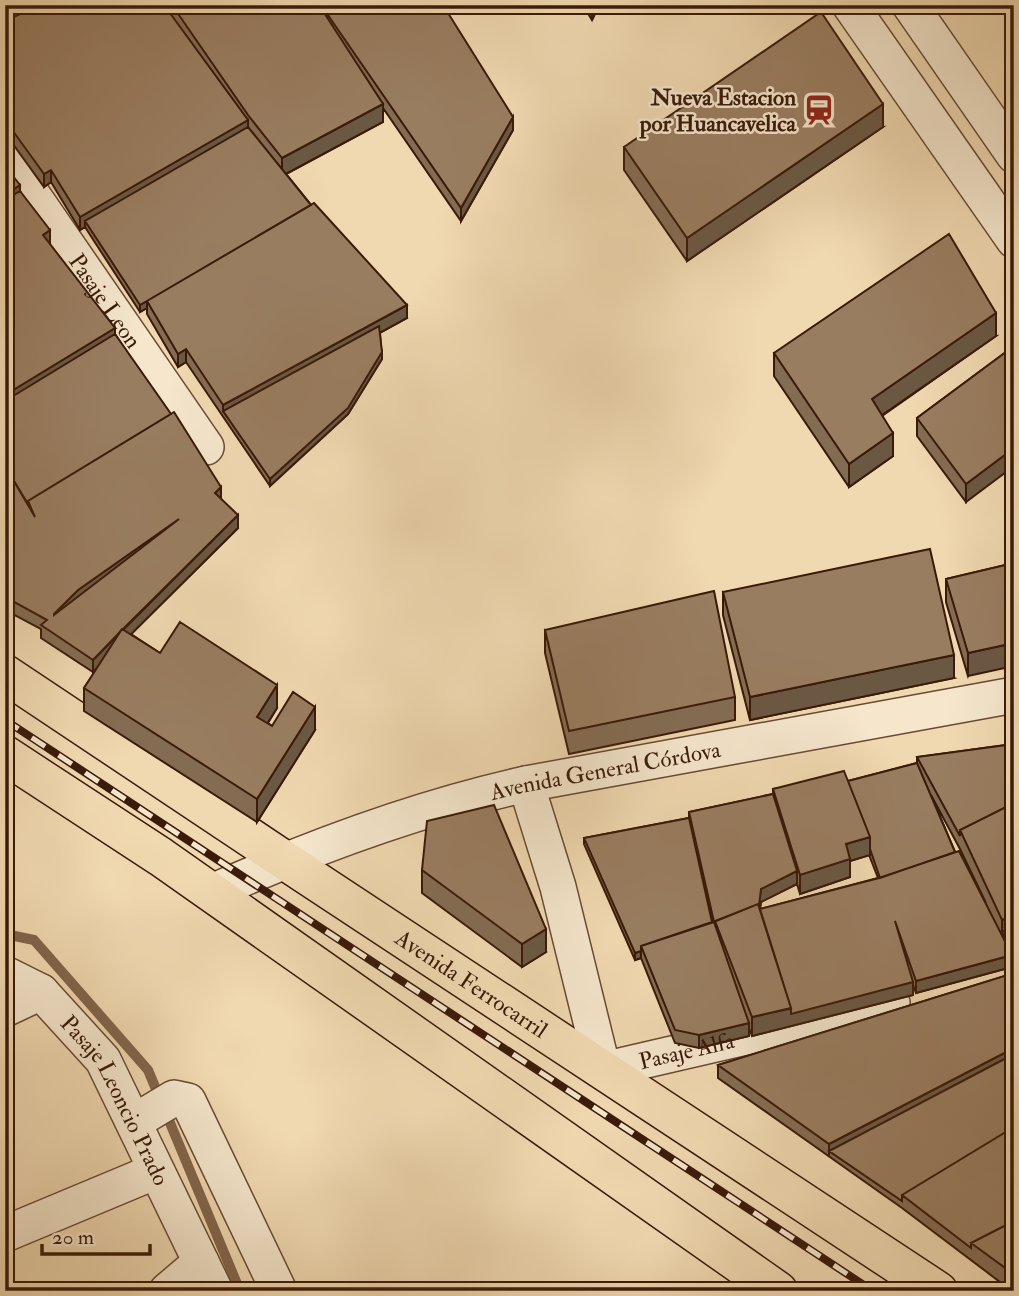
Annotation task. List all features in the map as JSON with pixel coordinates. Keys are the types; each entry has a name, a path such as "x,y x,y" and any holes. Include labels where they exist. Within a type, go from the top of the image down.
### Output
{"main road":[{"name":"Avenida Ferrocarril","path":"5,674 938,1291"},
{"path":"5,755 212,892 778,1291"}],"street":[{"path":"850,5 1014,240"},
{"path":"910,5 1009,148 964,169"},
{"name":"Pasaje Leon","path":"5,155 206,447"},
{"name":"Avenida General Córdova","path":"212,892 284,860 455,800 526,784 1014,695"},
{"path":"526,784 558,887 603,1070"},
{"name":"Pasaje Leoncio Prado","path":"5,974 41,992 103,1060 208,1276"},
{"path":"5,1009 41,992"},
{"name":"Pasaje Alfa","path":"603,1070 892,1003"},
{"path":"134,1122 174,1098 188,1101 279,1291"},
{"path":"5,1234 156,1171"},
{"path":"167,1291 208,1276"}],"building":[{"path":"39,5 164,5 248,120 80,217 51,170 44,174 5,120 5,21"},
{"path":"172,5 319,5 383,104 282,158 248,115"},
{"path":"321,5 443,5 513,117 461,208"},
{"path":"821,12 883,104 687,238 624,147"},
{"path":"248,127 311,205 140,305 85,221"},
{"path":"5,166 20,185 5,195"},
{"path":"20,191 50,230 43,235 115,328 5,395 5,200"},
{"path":"314,203 407,305 223,405 186,349 178,354 147,301"},
{"path":"949,234 996,313 872,399 893,433 849,464 774,353"},
{"path":"379,326 382,352 348,408 270,479 223,411"},
{"path":"115,334 171,414 28,501 28,504 5,466 5,401"},
{"path":"1014,346 1014,448 966,484 917,418"},
{"path":"174,412 221,487 215,493 238,515 93,660 41,625 47,620 5,597 5,466 35,517 28,501","holes":["179,519 54,615 78,590"]},
{"path":"930,549 954,655 750,697 723,592"},
{"path":"1014,563 1014,643 968,653 946,579"},
{"path":"714,591 735,697 569,731 545,630"},
{"path":"180,622 277,685 257,717 272,726 293,692 315,707 257,799 84,688 122,629 160,653"},
{"path":"1014,744 1014,803 960,830 960,836 917,757"},
{"path":"917,763 955,852 880,878 870,849 870,837 848,781"},
{"path":"844,771 870,837 846,844 850,859 800,875 773,789"},
{"path":"773,794 797,871 761,889 759,906 758,904 714,922 689,812"},
{"path":"1014,803 1014,915 1002,920 960,830"},
{"path":"494,805 546,929 522,944 422,870 427,821"},
{"path":"689,818 712,922 641,946 641,951 635,953 584,838"},
{"path":"959,851 1012,955 916,981 895,921 913,982 791,1014 760,909 879,878"},
{"path":"758,904 791,1008 752,1017 715,921"},
{"path":"714,922 749,1023 699,1035 675,1030 641,946"},
{"path":"1014,927 1014,955 1002,932"},
{"path":"1014,973 1014,1048 829,1144 718,1065"},
{"path":"1014,1054 1014,1127 902,1195 902,1201 829,1151"},
{"path":"1014,1127 1014,1221 971,1243 971,1248 902,1195"},
{"path":"1014,1221 1014,1271 1004,1267 971,1243"}],"waterway":[{"path":"5,934 34,940 148,1070 240,1291"}],"railway":[{"path":"5,720 873,1291"}],"place":[{"name":"Nueva Estacion por Huancavelica","path":"819,110"}]}
